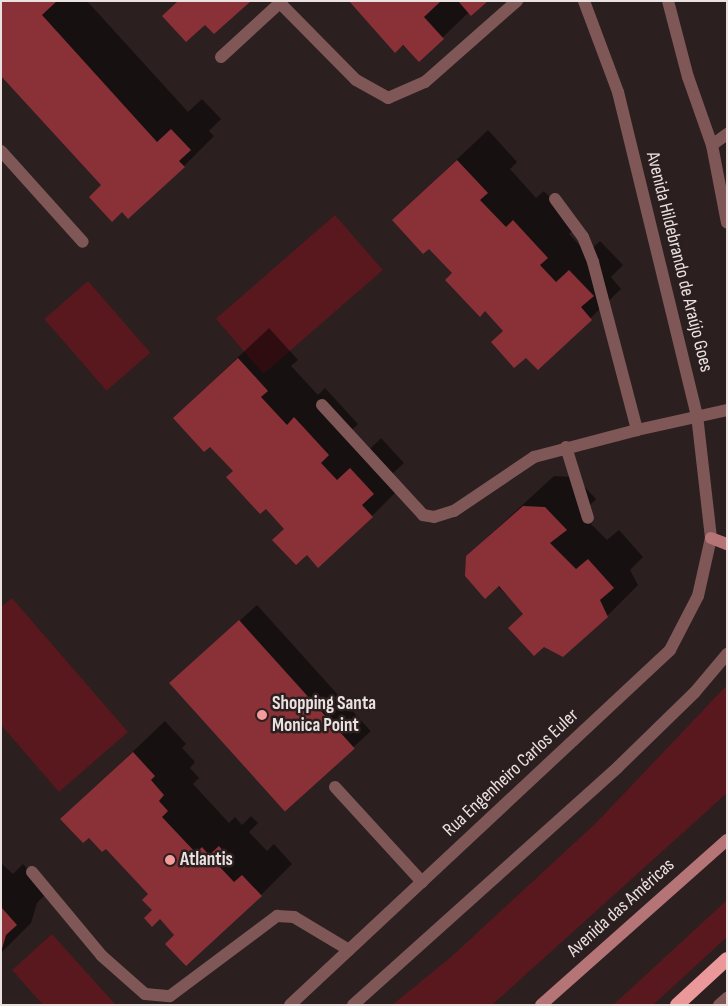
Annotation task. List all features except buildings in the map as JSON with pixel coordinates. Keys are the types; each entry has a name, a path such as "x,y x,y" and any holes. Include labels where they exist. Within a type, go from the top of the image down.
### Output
{"highway":[{"path":"676,1005 727,959"}],"main road":[{"path":"711,538 727,544"},
{"name":"Avenida das Américas","path":"541,1005 727,840"}],"street":[{"path":"221,57 281,2 356,80 388,98 425,82 517,1"},
{"name":"Avenida Hildebrando de Araújo Goes","path":"584,1 618,92 697,416 711,538"},
{"path":"668,1 688,77 712,145 727,223"},
{"path":"712,145 727,134"},
{"path":"1,151 83,242"},
{"path":"555,199 583,237 593,262 637,430"},
{"path":"322,405 423,515 434,518 454,512 534,457 566,447 727,410"},
{"path":"566,447 588,518"},
{"name":"Rua Engenheiro Carlos Euler","path":"290,1005 670,650 698,596 711,538"},
{"path":"353,1005 618,767 695,692 727,654"},
{"path":"335,787 422,882"},
{"path":"32,872 102,956 145,994 170,996 277,916 294,917 349,950"},
{"path":"719,1005 727,998"}],"shaded area":[{"path":"335,215 383,270 264,374 216,319"},
{"path":"88,281 150,353 107,391 44,319"},
{"path":"12,598 128,732 59,792 1,725 1,607"},
{"path":"727,685 727,793 492,1005 392,1005 451,957 596,823"},
{"path":"727,900 727,937 653,1005 613,1005"},
{"path":"52,934 116,1005 43,1005 12,970"}],"place":[{"name":"Shopping Santa Monica Point","path":"262,715"},
{"name":"Atlantis","path":"170,860"}]}
